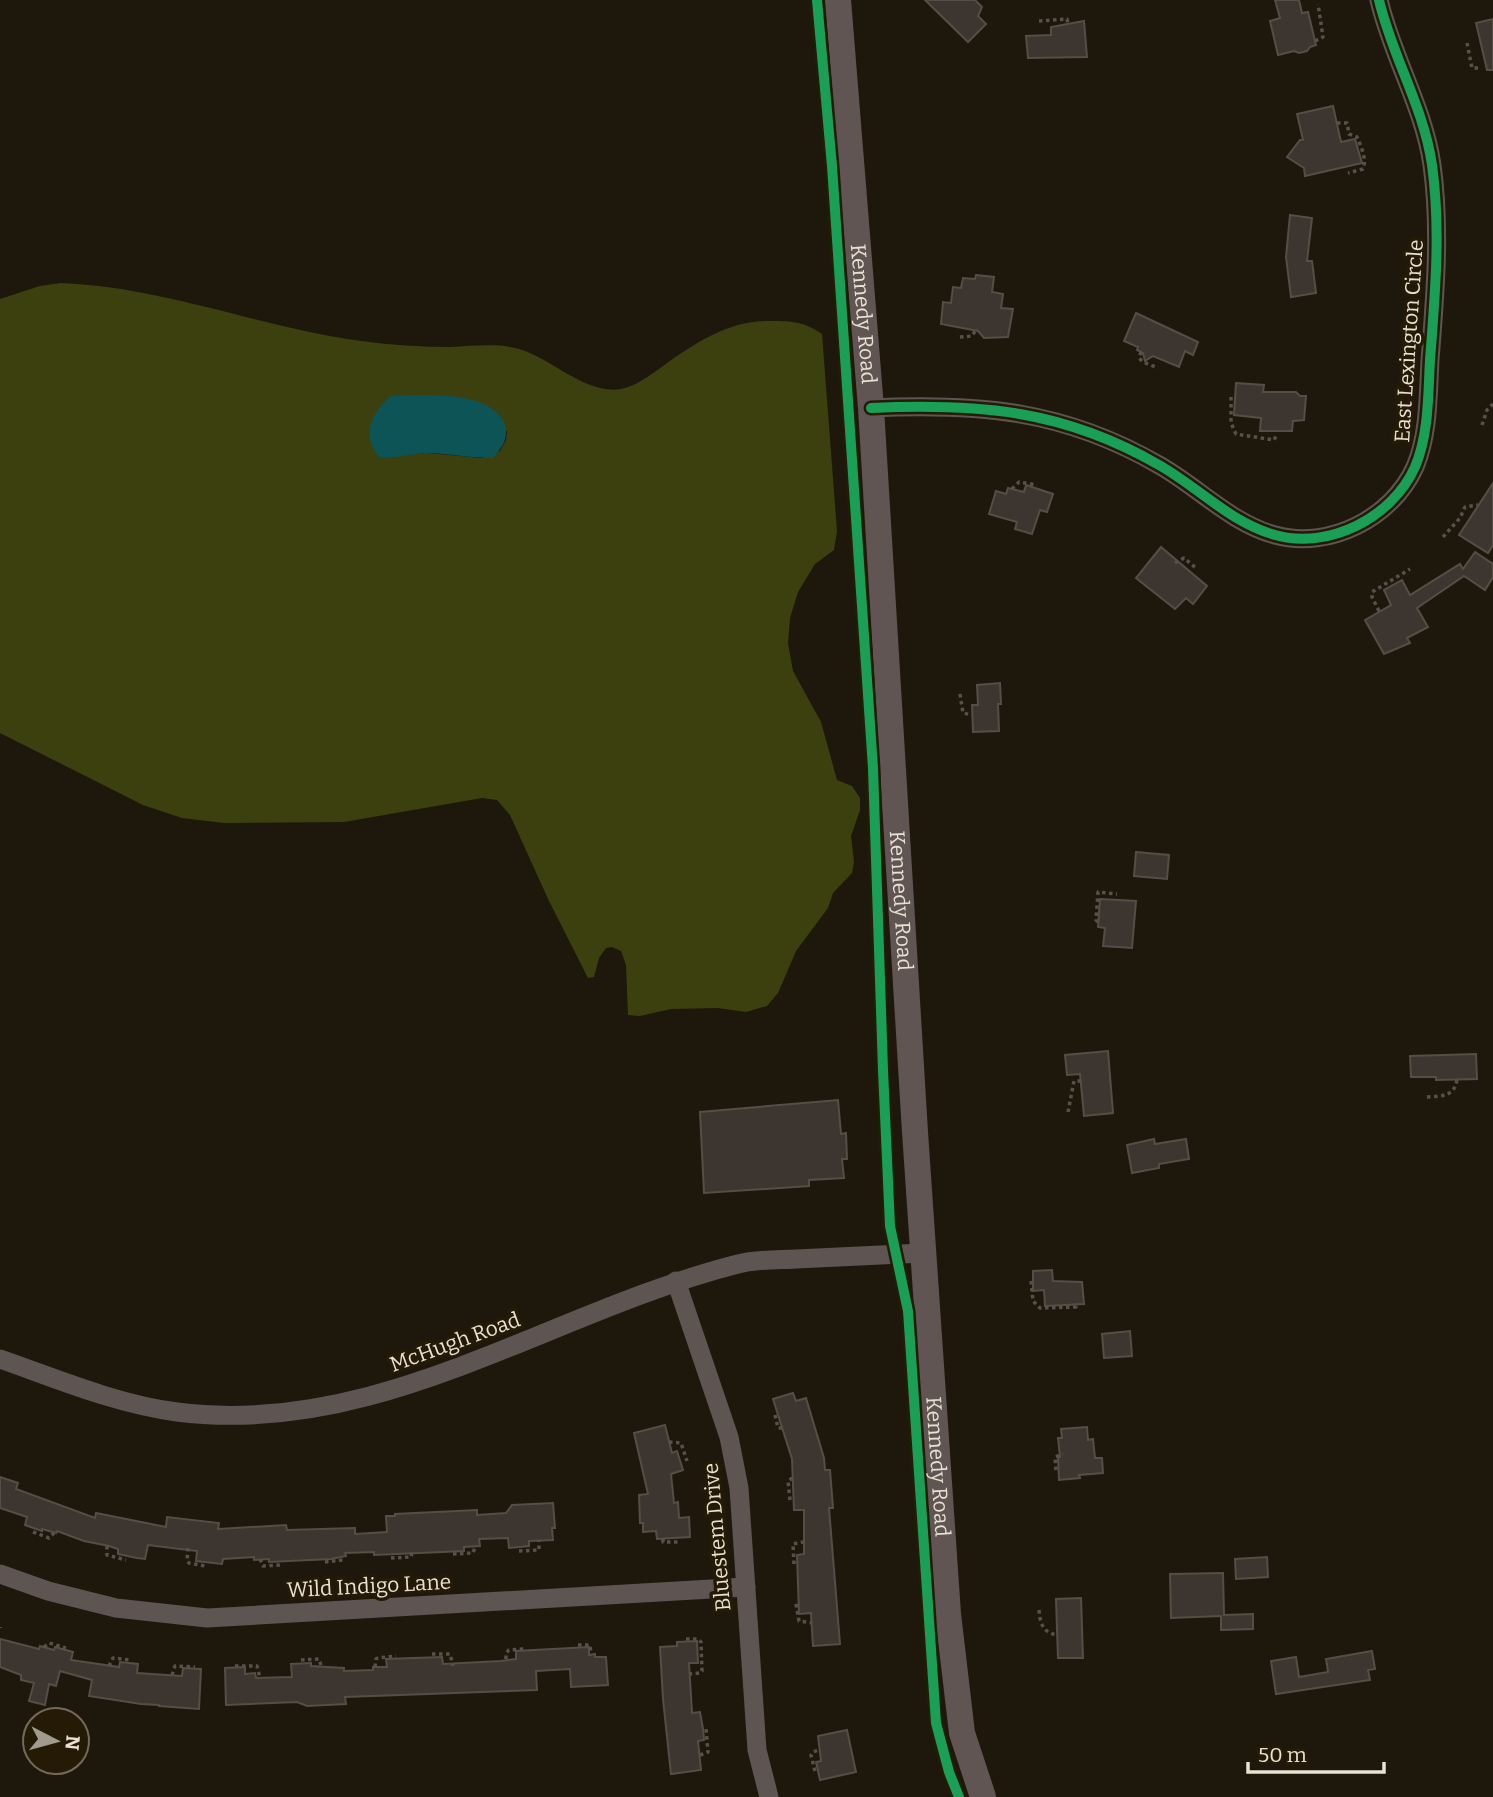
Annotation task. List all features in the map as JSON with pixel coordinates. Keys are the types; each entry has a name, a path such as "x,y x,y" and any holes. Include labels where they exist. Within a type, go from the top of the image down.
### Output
{"main road":[{"name":"Kennedy Road","path":"838,0 871,408 948,1614 962,1733 983,1797"}],"street":[{"name":"East Lexington Circle","path":"871,408 973,407 1055,420 1124,446 1160,466 1251,527 1290,538 1314,538 1348,530 1386,506 1405,485 1414,469 1425,430 1437,261 1432,164 1424,132 1379,0"},
{"name":"McHugh Road","path":"0,1359 96,1393 177,1412 255,1415 349,1403 435,1377 676,1281 743,1262 923,1253"},
{"name":"Bluestem Drive","path":"676,1281 729,1437 739,1488 757,1750 769,1797"},
{"name":"Wild Indigo Lane","path":"0,1574 48,1591 116,1608 207,1618 746,1587"}],"path":[{"path":"1315,41 1323,37 1318,4"},
{"path":"1040,21 1067,19 1068,24"},
{"path":"1467,43 1472,68 1481,68"},
{"path":"1337,122 1347,123 1349,134 1357,137 1363,149 1363,169 1348,173"},
{"path":"960,337 972,336 977,328"},
{"path":"1141,352 1139,358 1143,362 1158,368"},
{"path":"1231,397 1231,423 1236,434 1274,440 1277,434"},
{"path":"1482,425 1487,410 1493,404"},
{"path":"1012,489 1015,483 1019,482 1037,485"},
{"path":"1443,537 1460,518 1465,507 1478,505"},
{"path":"1175,563 1184,558 1198,569"},
{"path":"1380,611 1372,592 1410,569"},
{"path":"960,694 963,713 972,715"},
{"path":"1098,922 1098,892 1117,894"},
{"path":"1427,1097 1449,1094 1455,1088 1457,1079"},
{"path":"1068,1112 1074,1081 1081,1081"},
{"path":"1031,1281 1033,1301 1040,1308 1076,1307 1075,1305"},
{"path":"775,1415 778,1428 782,1428"},
{"path":"669,1442 681,1443 687,1461"},
{"path":"1056,1470 1055,1457 1063,1454"},
{"path":"790,1500 788,1481 794,1477"},
{"path":"33,1532 49,1538 54,1533"},
{"path":"663,1539 663,1542 680,1542"},
{"path":"519,1551 539,1550 539,1540"},
{"path":"794,1563 793,1544 803,1542"},
{"path":"107,1546 107,1555 126,1560"},
{"path":"453,1554 473,1553 475,1546"},
{"path":"188,1548 187,1561 205,1566"},
{"path":"391,1558 411,1557 412,1552"},
{"path":"325,1562 343,1560 343,1556"},
{"path":"260,1559 260,1565 263,1566 280,1565"},
{"path":"796,1604 799,1621 812,1623"},
{"path":"1039,1610 1045,1630 1057,1635"},
{"path":"686,1639 698,1639 701,1642 702,1671 689,1674"},
{"path":"44,1647 49,1643 66,1648"},
{"path":"578,1645 590,1645 592,1655"},
{"path":"506,1659 509,1650 525,1649"},
{"path":"432,1654 450,1654 453,1666"},
{"path":"375,1667 376,1659 396,1656"},
{"path":"109,1666 113,1658 130,1660"},
{"path":"301,1660 318,1659 321,1665"},
{"path":"172,1675 175,1666 195,1667"},
{"path":"235,1666 257,1666 260,1678"},
{"path":"699,1755 708,1753 706,1728"},
{"path":"815,1771 811,1755 819,1751"}],"green space":[{"path":"61,283 137,292 286,327 361,341 428,347 511,347 531,354 595,387 608,389 627,388 638,383 701,341 742,324 792,322 822,334 837,531 834,550 815,564 798,592 790,618 788,643 793,671 821,722 837,780 852,786 860,798 860,810 851,836 854,862 852,873 833,893 828,908 796,951 778,993 767,1006 746,1012 718,1008 671,1009 640,1016 628,1015 626,965 621,951 612,947 606,948 599,958 594,977 588,978 510,815 497,800 482,798 344,822 224,823 182,818 143,805 0,733 0,299 40,286","holes":["507,431 500,451 482,458 428,453 404,454"]}],"water":[{"path":"437,395 486,405 498,413 505,425 504,443 493,458 430,453 379,457 370,441 371,425 378,410 391,396"}],"building":[{"path":"925,0 975,0 982,7 978,16 986,24 968,42"},
{"path":"1275,0 1299,0 1302,13 1308,12 1316,45 1307,51 1278,55 1270,21 1280,18"},
{"path":"1493,19 1493,70 1487,70 1476,23"},
{"path":"1084,21 1087,57 1028,58 1026,36 1051,35 1051,27"},
{"path":"1333,106 1341,142 1355,139 1362,163 1305,176 1304,168 1287,157 1300,140 1303,140 1297,114"},
{"path":"1290,215 1312,218 1307,261 1312,261 1316,293 1291,297 1286,257"},
{"path":"976,275 994,277 992,292 1003,294 1001,308 1013,309 1008,337 984,338 978,331 941,324 943,302 951,303 953,287 961,288 963,278 975,279"},
{"path":"1136,313 1198,342 1193,355 1185,351 1179,367 1153,356 1145,361 1143,353 1137,350 1138,347 1124,341"},
{"path":"1236,383 1264,385 1263,392 1296,392 1300,396 1306,396 1304,420 1293,421 1292,431 1260,431 1261,418 1234,415"},
{"path":"1493,483 1493,545 1488,553 1459,535"},
{"path":"1026,485 1053,494 1047,512 1040,510 1032,534 1015,529 1017,522 989,514 996,491 1006,494 1008,488 1024,492"},
{"path":"1161,547 1207,586 1193,604 1186,598 1175,609 1136,578"},
{"path":"1475,552 1493,564 1493,577 1485,590 1464,576 1417,608 1428,627 1407,638 1410,643 1384,654 1365,620 1391,605 1384,590 1402,580 1410,595 1460,564 1463,569"},
{"path":"1000,683 999,731 973,732 972,705 978,705 977,685"},
{"path":"1136,852 1169,855 1167,879 1134,876"},
{"path":"1100,899 1136,901 1132,948 1103,946 1105,928 1098,927"},
{"path":"1108,1051 1113,1113 1084,1116 1080,1074 1067,1075 1065,1055"},
{"path":"1476,1054 1477,1079 1436,1080 1436,1077 1411,1077 1410,1056"},
{"path":"838,1100 841,1134 846,1133 847,1159 842,1159 844,1178 809,1180 809,1186 704,1193 700,1112"},
{"path":"1154,1139 1155,1144 1186,1139 1189,1159 1159,1164 1159,1168 1132,1173 1127,1145"},
{"path":"1052,1270 1053,1281 1082,1282 1084,1304 1045,1306 1044,1290 1033,1291 1033,1271"},
{"path":"1130,1331 1132,1356 1104,1358 1102,1334"},
{"path":"793,1393 796,1401 806,1398 825,1470 830,1470 833,1508 829,1508 840,1644 813,1646 811,1613 799,1614 797,1555 804,1554 804,1510 794,1510 792,1459 773,1399"},
{"path":"665,1425 672,1453 677,1451 683,1470 671,1474 674,1503 678,1502 679,1518 689,1517 690,1537 657,1539 656,1531 643,1532 643,1523 640,1523 639,1495 648,1494 634,1433"},
{"path":"1087,1427 1088,1440 1093,1439 1095,1458 1102,1458 1103,1473 1059,1480 1058,1438 1062,1438 1061,1429"},
{"path":"0,1477 18,1483 16,1489 95,1518 96,1513 166,1527 167,1517 219,1523 218,1529 286,1525 287,1530 355,1528 355,1534 387,1532 386,1516 395,1514 477,1510 477,1515 506,1513 512,1505 553,1503 555,1528 552,1528 553,1540 529,1541 529,1546 509,1548 508,1538 479,1539 480,1546 464,1547 464,1551 374,1555 374,1552 345,1553 346,1556 331,1559 269,1562 269,1559 254,1560 254,1557 223,1559 222,1564 196,1561 197,1551 148,1545 145,1559 118,1554 118,1549 57,1531 42,1531 25,1525 27,1517 0,1508"},
{"path":"1267,1557 1268,1577 1236,1579 1235,1559"},
{"path":"1223,1573 1224,1615 1253,1614 1253,1629 1221,1630 1221,1616 1171,1618 1170,1574"},
{"path":"1081,1598 1083,1658 1058,1658 1056,1599"},
{"path":"0,1639 39,1649 40,1646 54,1650 55,1647 73,1652 71,1660 119,1667 120,1662 138,1664 137,1673 182,1676 183,1668 201,1669 199,1709 89,1696 92,1680 60,1671 56,1686 49,1684 45,1705 29,1701 34,1683 21,1680 21,1675 0,1667"},
{"path":"697,1641 698,1663 689,1663 692,1713 700,1712 703,1729 704,1740 698,1741 701,1770 671,1774 660,1647 677,1646 677,1642"},
{"path":"589,1647 589,1655 606,1657 608,1685 571,1687 570,1669 536,1671 537,1690 345,1697 346,1704 307,1706 297,1702 226,1705 225,1668 245,1667 245,1674 255,1673 256,1678 292,1677 291,1664 311,1663 311,1666 344,1668 344,1671 373,1670 373,1667 387,1667 386,1659 442,1657 443,1664 501,1661 516,1659 516,1651"},
{"path":"1372,1651 1375,1669 1368,1670 1370,1680 1276,1694 1271,1661 1296,1657 1299,1677 1328,1672 1326,1659"},
{"path":"847,1730 856,1772 820,1780 816,1762 821,1761 818,1736"}],"cycle path":[{"path":"817,0 832,166 873,768 890,1226 908,1311 936,1723 949,1772 959,1797"},
{"path":"871,408 985,409 1055,421 1089,432 1159,465 1229,513 1275,535 1316,538 1337,534 1375,515 1405,485 1415,467 1423,441 1428,401 1437,238 1435,189 1428,144 1379,0"}]}
